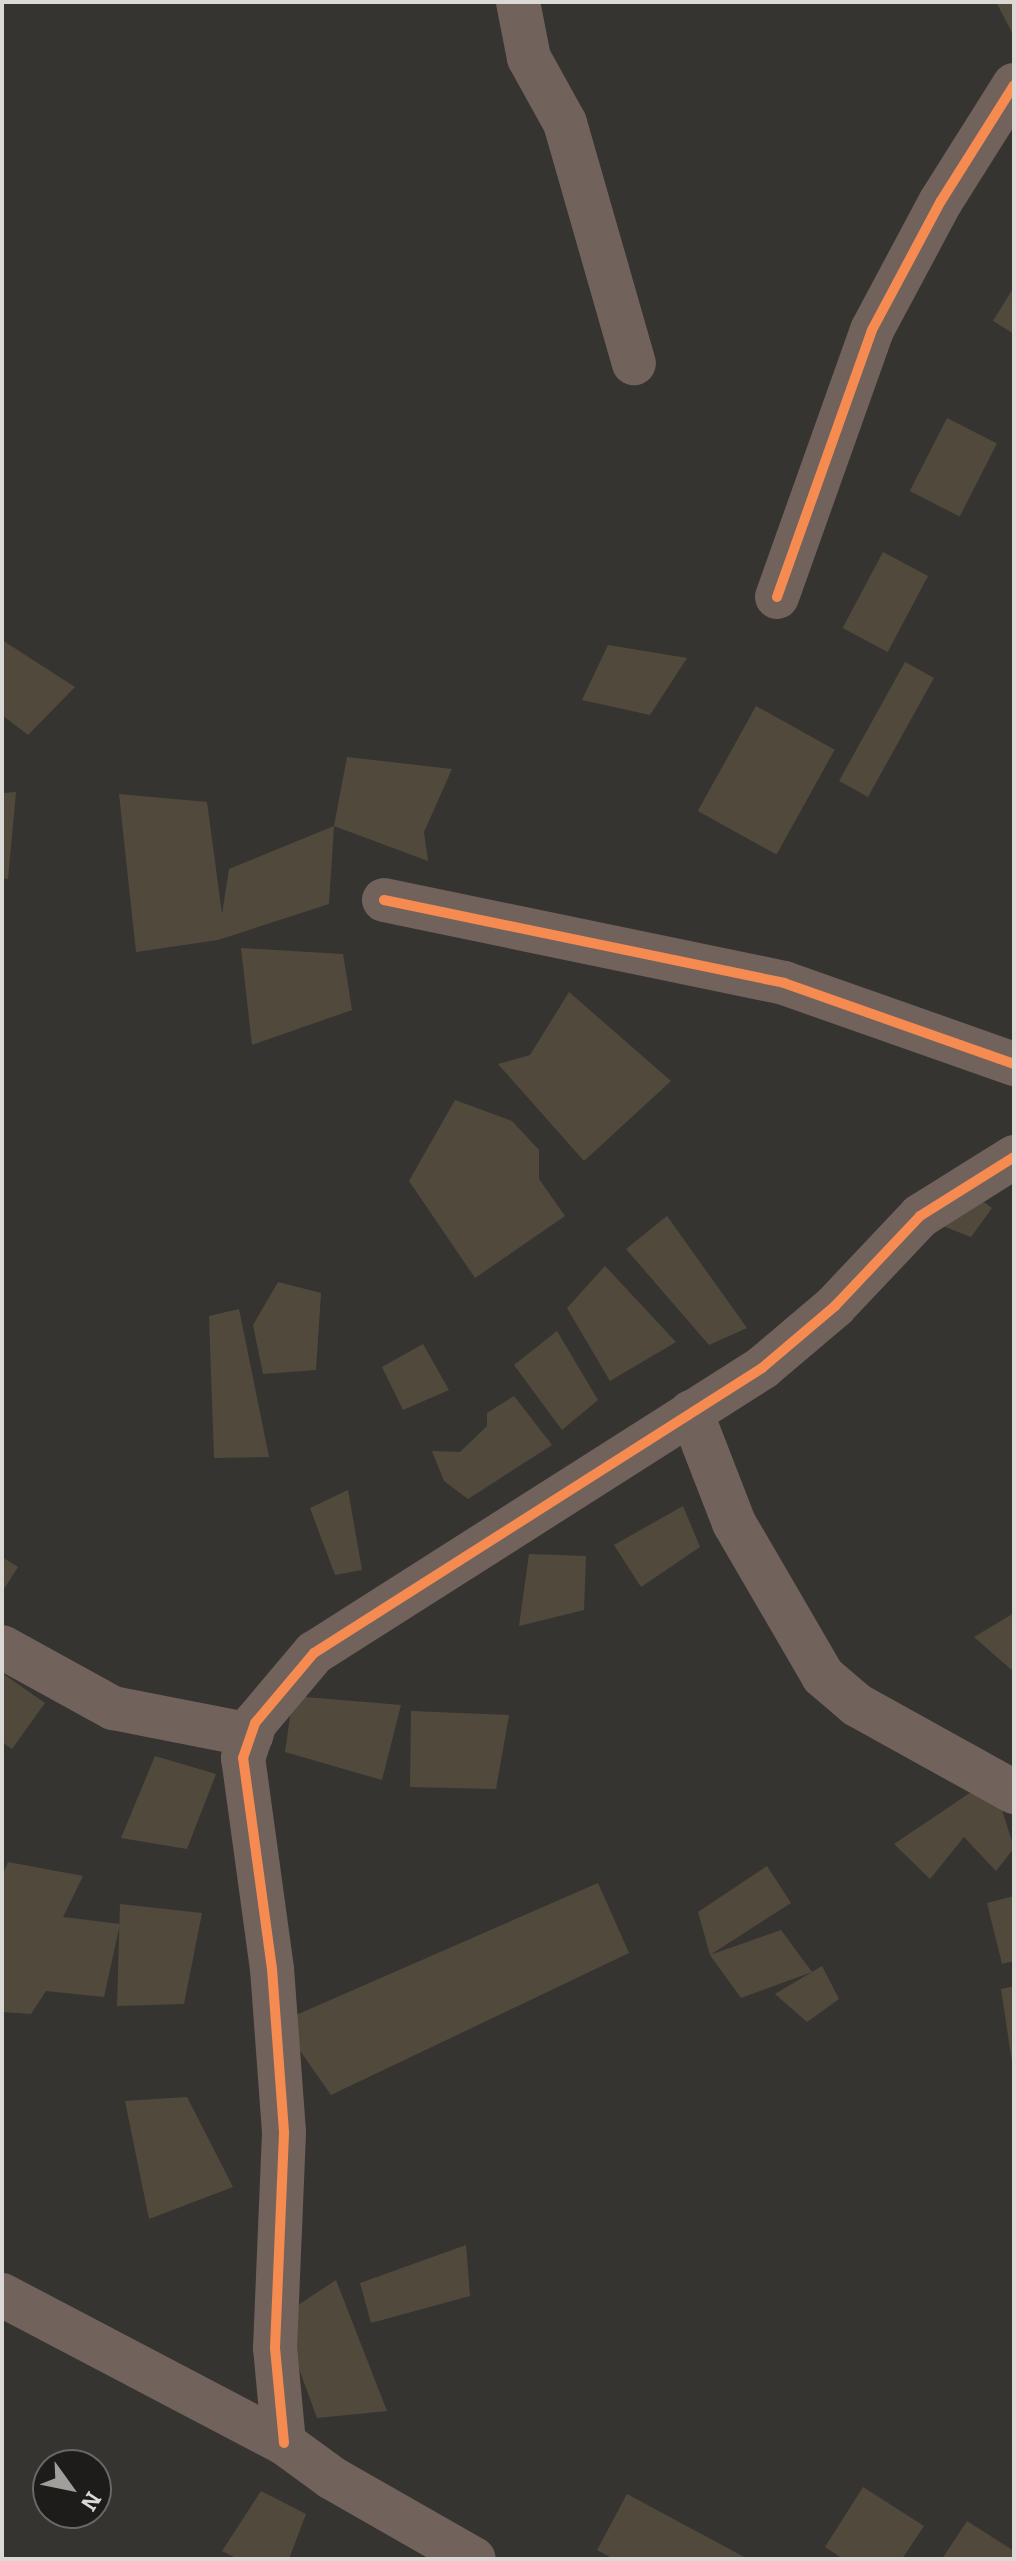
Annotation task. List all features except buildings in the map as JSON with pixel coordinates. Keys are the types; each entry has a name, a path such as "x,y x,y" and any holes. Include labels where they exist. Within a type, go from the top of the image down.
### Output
{"street":[{"path":"518,2 529,58 565,123 634,363"},
{"path":"777,597 872,330 941,201 1014,85"},
{"path":"384,900 784,983 1014,1064"},
{"path":"284,2443 275,2348 284,2132 272,1969 243,1758 251,1735 314,1653 762,1368 823,1317 920,1216 1014,1157"},
{"path":"691,1412 734,1523 823,1676 857,1705 1014,1792"},
{"path":"2,1647 113,1708 251,1735"},
{"path":"2,2295 48,2323 284,2443 332,2478 474,2559"},
{"path":"2,2327 48,2323"}],"cycle path":[{"path":"777,597 872,330 941,201 1014,85"},
{"path":"384,900 784,983 1014,1064"},
{"path":"284,2443 275,2348 284,2132 272,1969 243,1758 255,1723 314,1653 762,1368 835,1306 920,1216 1014,1157"}]}
